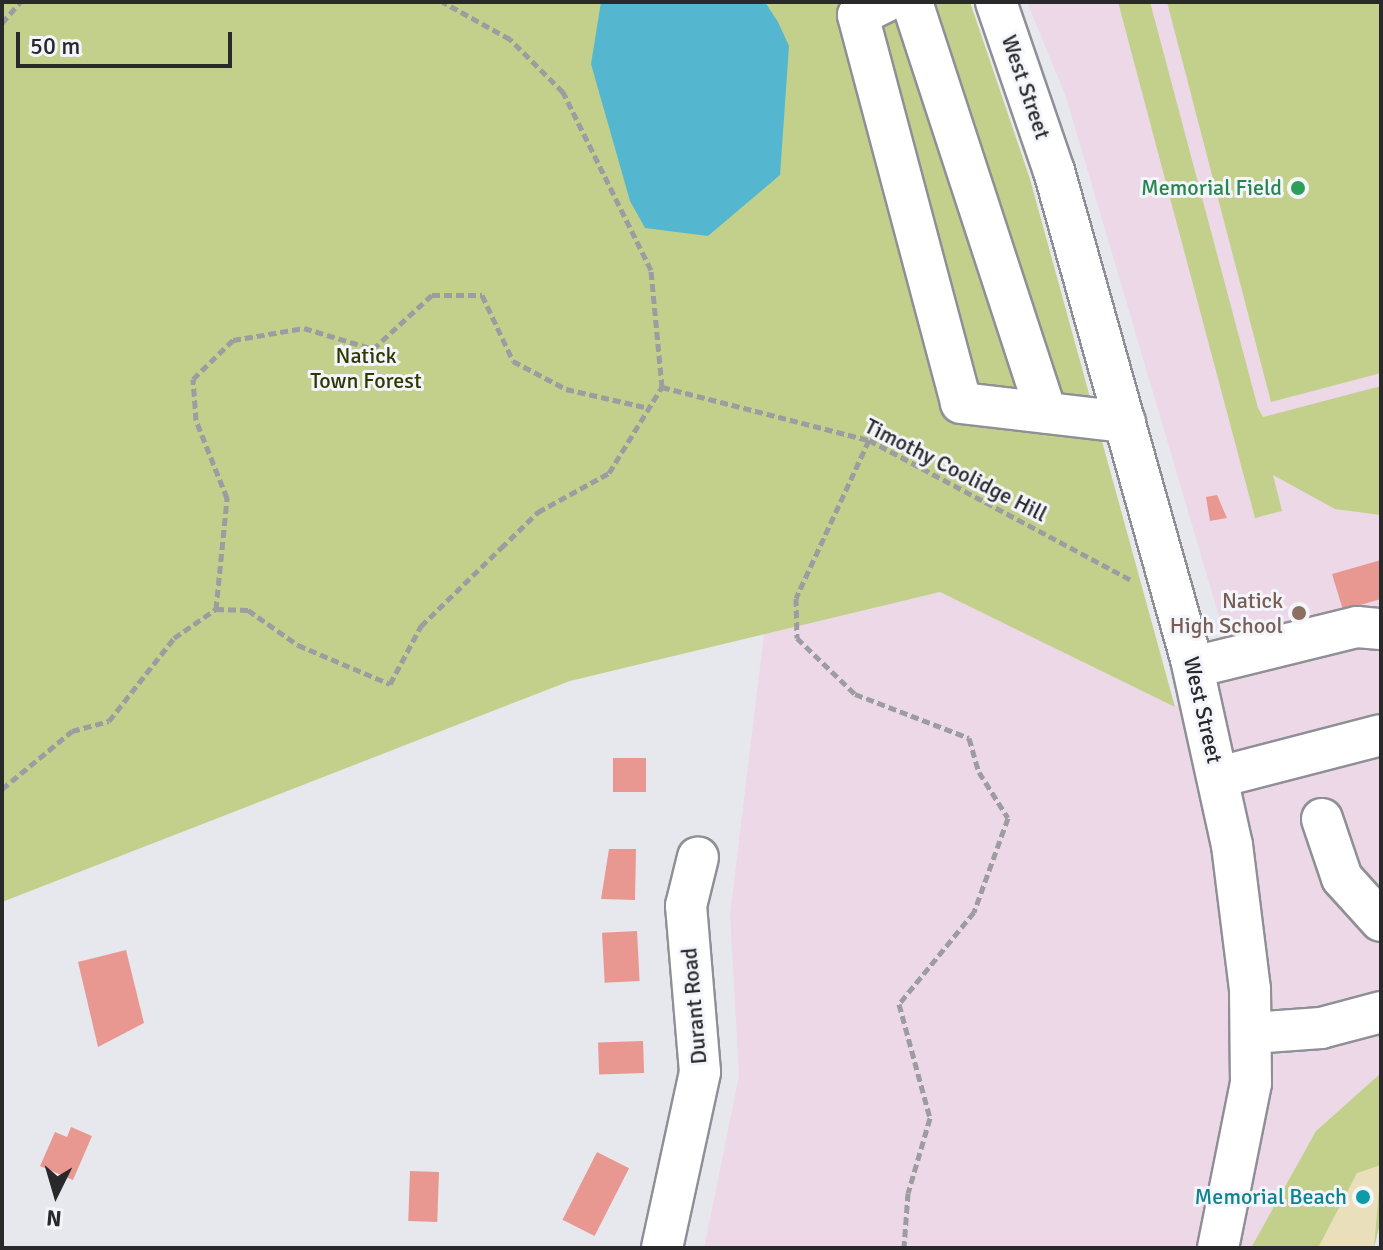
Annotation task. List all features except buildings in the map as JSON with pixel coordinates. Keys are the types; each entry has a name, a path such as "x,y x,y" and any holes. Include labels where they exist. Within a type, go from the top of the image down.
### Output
{"street":[{"path":"885,2 858,15 961,403 1125,422"},
{"path":"912,2 1046,413"},
{"name":"West Street","path":"996,2 1041,128 1194,667 1219,777 1252,1033 1245,1138 1218,1248"},
{"path":"1194,667 1357,627 1381,629"},
{"path":"1219,777 1381,735"},
{"path":"1322,819 1342,878 1381,921"},
{"name":"Durant Road","path":"662,1248 700,1072 686,906 698,857"},
{"path":"1252,1033 1381,1012"}],"path":[{"path":"2,23 20,2"},
{"path":"2,789 72,731 109,721 174,638 216,609 248,610 298,645 390,684 421,626 538,512 609,473 662,387 651,270 563,92 510,39 443,2"},
{"path":"216,609 227,498 196,420 193,379 233,340 304,328 373,349 432,295 482,295 513,361 566,389 649,408"},
{"name":"Timothy Coolidge Hill","path":"662,387 869,440 1176,604"},
{"path":"869,440 796,598 797,638 855,694 969,738 979,772 1008,818 974,912 899,1004 930,1118 908,1193 904,1248"}],"shaded area":[{"name":"Natick High School","path":"1027,2 1381,2 1381,1073 1316,1131 1257,1248 704,1248 739,1076 730,915 764,634 940,592 1175,707 1235,671 1066,97"}],"green space":[{"name":"Natick Town Forest","path":"2,2 970,2 1030,179 1175,707 940,592 570,681 2,902"},
{"path":"1118,2 1150,2 1258,408 1263,417 1381,386 1381,515 1335,509 1273,475 1282,511 1255,518"},
{"name":"Memorial Field","path":"1167,2 1381,2 1381,373 1271,402"},
{"path":"1381,1073 1381,1220 1374,1248 1251,1248 1316,1131"}],"sand":[{"name":"Memorial Beach","path":"1381,1165 1374,1248 1318,1248 1357,1173"}],"water":[{"path":"601,2 765,2 789,46 780,175 708,236 645,228 630,201 591,64"}],"place":[{"name":"Memorial Field","path":"1298,188"},
{"name":"Natick High School","path":"1299,613"},
{"name":"Memorial Beach","path":"1363,1197"}]}
